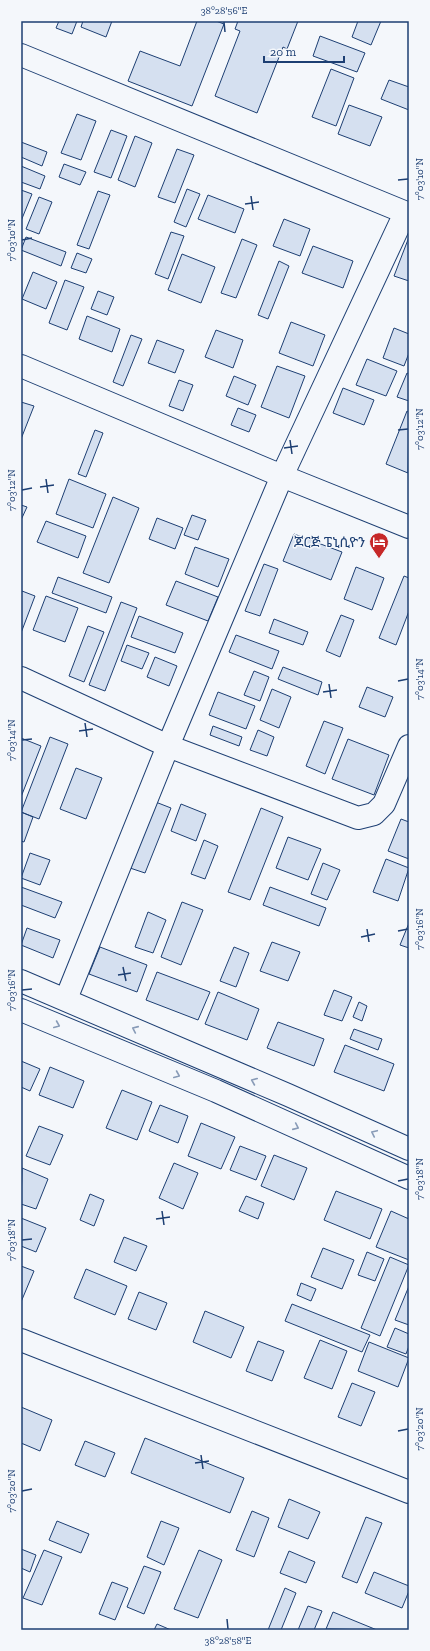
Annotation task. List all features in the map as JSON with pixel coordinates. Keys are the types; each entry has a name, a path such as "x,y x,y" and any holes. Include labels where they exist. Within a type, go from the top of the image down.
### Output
{"street":[{"path":"21,55 407,214 282,476 168,746 66,999"},
{"path":"21,366 282,476 409,527"},
{"path":"21,678 168,746 358,818 374,814 384,804 409,746"},
{"path":"21,981 66,999 409,1149"},
{"path":"21,1010 216,1091 409,1178"},
{"path":"21,1340 409,1492"}],"building":[{"path":"59,21 77,21 72,34 56,28"},
{"path":"83,21 112,21 106,37 81,27"},
{"path":"197,21 216,21 224,24 192,106 128,81 140,51 180,66"},
{"path":"238,21 298,21 287,49 283,47 257,113 215,96 240,31 235,29"},
{"path":"358,21 381,21 371,45 352,37"},
{"path":"320,36 365,53 357,72 313,56"},
{"path":"331,69 354,78 336,126 312,117"},
{"path":"389,80 409,87 409,110 381,99"},
{"path":"349,105 382,117 370,146 338,134"},
{"path":"77,114 96,121 81,160 61,153"},
{"path":"111,130 127,136 111,178 94,172"},
{"path":"135,136 152,143 135,187 118,180"},
{"path":"21,142 47,152 42,166 21,157"},
{"path":"177,149 194,155 175,203 158,197"},
{"path":"64,164 86,172 80,185 59,177"},
{"path":"21,166 45,176 40,189 21,182"},
{"path":"187,189 200,194 186,227 174,222"},
{"path":"21,190 32,194 21,221"},
{"path":"98,191 110,195 89,249 77,245"},
{"path":"208,195 244,209 235,233 198,219"},
{"path":"39,197 52,202 39,234 26,229"},
{"path":"284,219 310,229 300,256 273,246"},
{"path":"171,232 184,236 168,279 155,274"},
{"path":"26,237 66,252 61,266 21,250"},
{"path":"409,237 409,281 394,276"},
{"path":"242,239 257,245 236,298 221,293"},
{"path":"313,246 353,261 343,288 302,273"},
{"path":"77,253 92,259 86,273 71,268"},
{"path":"182,254 215,267 201,303 168,290"},
{"path":"279,261 289,266 268,319 258,315"},
{"path":"33,272 57,282 46,309 22,299"},
{"path":"65,280 84,287 67,330 49,323"},
{"path":"98,291 114,297 107,315 91,309"},
{"path":"87,316 120,329 112,352 79,339"},
{"path":"291,322 325,335 313,366 279,353"},
{"path":"394,328 409,334 409,353 404,366 383,358"},
{"path":"216,330 243,340 233,368 205,357"},
{"path":"131,335 142,339 123,386 113,382"},
{"path":"157,340 184,350 175,373 148,363"},
{"path":"367,359 397,371 386,396 356,385"},
{"path":"277,366 305,376 289,418 261,407"},
{"path":"407,373 409,374 409,401 397,397"},
{"path":"234,376 256,385 248,405 226,396"},
{"path":"179,380 193,385 183,411 169,406"},
{"path":"343,388 374,400 364,425 333,413"},
{"path":"21,402 34,406 21,439"},
{"path":"238,408 256,415 249,432 231,425"},
{"path":"407,411 409,412 408,473 386,464"},
{"path":"95,430 103,433 86,477 78,474"},
{"path":"69,479 106,494 93,528 56,514"},
{"path":"113,497 139,508 109,583 83,573"},
{"path":"21,505 27,507 21,520"},
{"path":"192,515 206,520 198,540 184,535"},
{"path":"157,518 183,528 175,549 149,539"},
{"path":"46,521 86,536 78,558 37,542"},
{"path":"294,534 342,552 331,580 283,561"},
{"path":"195,547 229,559 218,587 185,574"},
{"path":"264,564 278,569 260,616 245,611"},
{"path":"356,567 384,578 372,610 344,599"},
{"path":"404,576 409,578 409,611 396,645 379,638"},
{"path":"58,577 112,597 106,613 52,593"},
{"path":"176,581 218,597 208,621 166,605"},
{"path":"22,591 35,596 21,633 21,593"},
{"path":"46,596 78,608 65,642 33,630"},
{"path":"121,602 137,608 105,691 89,685"},
{"path":"341,615 354,620 340,657 326,651"},
{"path":"139,616 183,633 175,653 131,637"},
{"path":"274,619 308,632 303,645 269,633"},
{"path":"88,626 104,632 84,682 69,676"},
{"path":"236,635 279,651 272,669 229,652"},
{"path":"127,645 149,653 142,669 121,661"},
{"path":"155,657 177,666 169,686 147,677"},
{"path":"283,667 322,682 318,695 278,679"},
{"path":"254,671 269,677 260,701 244,695"},
{"path":"367,687 393,697 385,717 359,707"},
{"path":"272,689 291,697 279,728 260,720"},
{"path":"218,692 255,706 246,729 209,715"},
{"path":"324,721 343,728 325,774 306,766"},
{"path":"213,726 242,737 239,746 210,735"},
{"path":"258,730 274,737 267,756 250,750"},
{"path":"50,737 68,744 39,819 21,812"},
{"path":"21,738 41,746 21,797"},
{"path":"348,739 389,755 374,795 332,779"},
{"path":"76,768 102,778 86,819 60,809"},
{"path":"153,801 171,808 145,873 127,867"},
{"path":"181,804 206,814 196,841 171,831"},
{"path":"261,808 283,817 250,900 228,892"},
{"path":"21,812 33,817 24,842 21,841"},
{"path":"401,819 409,822 409,859 388,851"},
{"path":"288,837 321,849 308,880 276,868"},
{"path":"204,840 218,846 205,879 191,874"},
{"path":"30,853 50,860 40,885 21,878"},
{"path":"386,859 409,868 398,901 373,892"},
{"path":"323,863 340,870 327,900 311,894"},
{"path":"21,887 62,902 55,918 21,905"},
{"path":"270,887 326,908 319,926 263,905"},
{"path":"182,902 203,910 181,965 161,957"},
{"path":"148,912 166,920 153,953 135,947"},
{"path":"409,923 409,948 400,945"},
{"path":"27,928 60,940 53,958 21,945"},
{"path":"272,942 300,952 288,981 260,971"},
{"path":"100,947 147,965 137,992 89,974"},
{"path":"234,947 249,953 236,987 220,981"},
{"path":"157,972 210,992 198,1020 146,1000"},
{"path":"334,990 352,997 342,1021 324,1015"},
{"path":"218,992 259,1009 247,1040 205,1024"},
{"path":"359,1002 367,1006 362,1021 353,1017"},
{"path":"278,1022 324,1039 314,1066 267,1048"},
{"path":"354,1029 382,1039 378,1050 350,1039"},
{"path":"345,1045 394,1064 384,1091 334,1072"},
{"path":"21,1061 40,1069 30,1091 21,1087"},
{"path":"50,1067 84,1081 73,1108 39,1095"},
{"path":"122,1090 152,1102 137,1140 106,1128"},
{"path":"160,1105 188,1116 178,1143 149,1131"},
{"path":"201,1123 235,1137 221,1169 188,1156"},
{"path":"39,1126 63,1135 50,1165 26,1156"},
{"path":"240,1146 266,1156 256,1180 230,1170"},
{"path":"274,1155 307,1168 294,1200 261,1186"},
{"path":"174,1163 198,1173 183,1209 159,1198"},
{"path":"22,1168 48,1179 36,1209 21,1204"},
{"path":"336,1191 382,1209 370,1239 324,1220"},
{"path":"90,1194 104,1200 94,1226 80,1220"},
{"path":"246,1196 264,1203 258,1219 239,1211"},
{"path":"391,1211 409,1219 409,1260 376,1247"},
{"path":"21,1218 46,1228 36,1252 21,1246"},
{"path":"124,1237 147,1246 136,1271 114,1262"},
{"path":"323,1248 354,1260 342,1289 311,1277"},
{"path":"367,1252 384,1259 375,1281 358,1275"},
{"path":"390,1257 409,1265 380,1336 361,1328"},
{"path":"21,1266 34,1271 21,1302"},
{"path":"86,1269 127,1286 115,1315 74,1298"},
{"path":"301,1283 316,1289 311,1301 297,1295"},
{"path":"409,1286 409,1325 395,1320"},
{"path":"139,1292 167,1303 156,1330 128,1319"},
{"path":"292,1304 370,1335 362,1352 285,1321"},
{"path":"205,1311 244,1327 231,1358 193,1342"},
{"path":"395,1328 409,1334 409,1346 406,1354 387,1347"},
{"path":"320,1340 347,1351 332,1389 304,1378"},
{"path":"258,1341 284,1351 272,1381 246,1371"},
{"path":"369,1342 409,1358 398,1387 358,1371"},
{"path":"352,1383 375,1392 361,1426 338,1417"},
{"path":"21,1407 52,1420 40,1451 21,1443"},
{"path":"145,1438 244,1478 230,1513 131,1473"},
{"path":"85,1441 115,1453 105,1477 75,1465"},
{"path":"289,1499 320,1512 308,1539 278,1527"},
{"path":"252,1511 269,1518 254,1557 236,1550"},
{"path":"366,1517 382,1523 357,1583 342,1577"},
{"path":"57,1521 89,1534 81,1553 49,1540"},
{"path":"161,1521 179,1528 164,1565 147,1557"},
{"path":"21,1549 36,1555 30,1572 21,1568"},
{"path":"44,1550 62,1557 42,1605 23,1598"},
{"path":"199,1550 222,1560 198,1618 174,1609"},
{"path":"289,1551 315,1562 306,1583 280,1573"},
{"path":"144,1566 161,1572 144,1614 127,1607"},
{"path":"374,1572 409,1586 409,1591 402,1608 365,1593"},
{"path":"112,1582 128,1588 115,1620 99,1614"},
{"path":"285,1588 296,1593 281,1630 268,1630"},
{"path":"308,1606 322,1611 314,1630 298,1630"},
{"path":"333,1612 377,1630 326,1629"},
{"path":"157,1624 171,1630 154,1630"}],"place":[{"name":"ጆርጅ ፔኒሲዮን","path":"379,559"}]}
